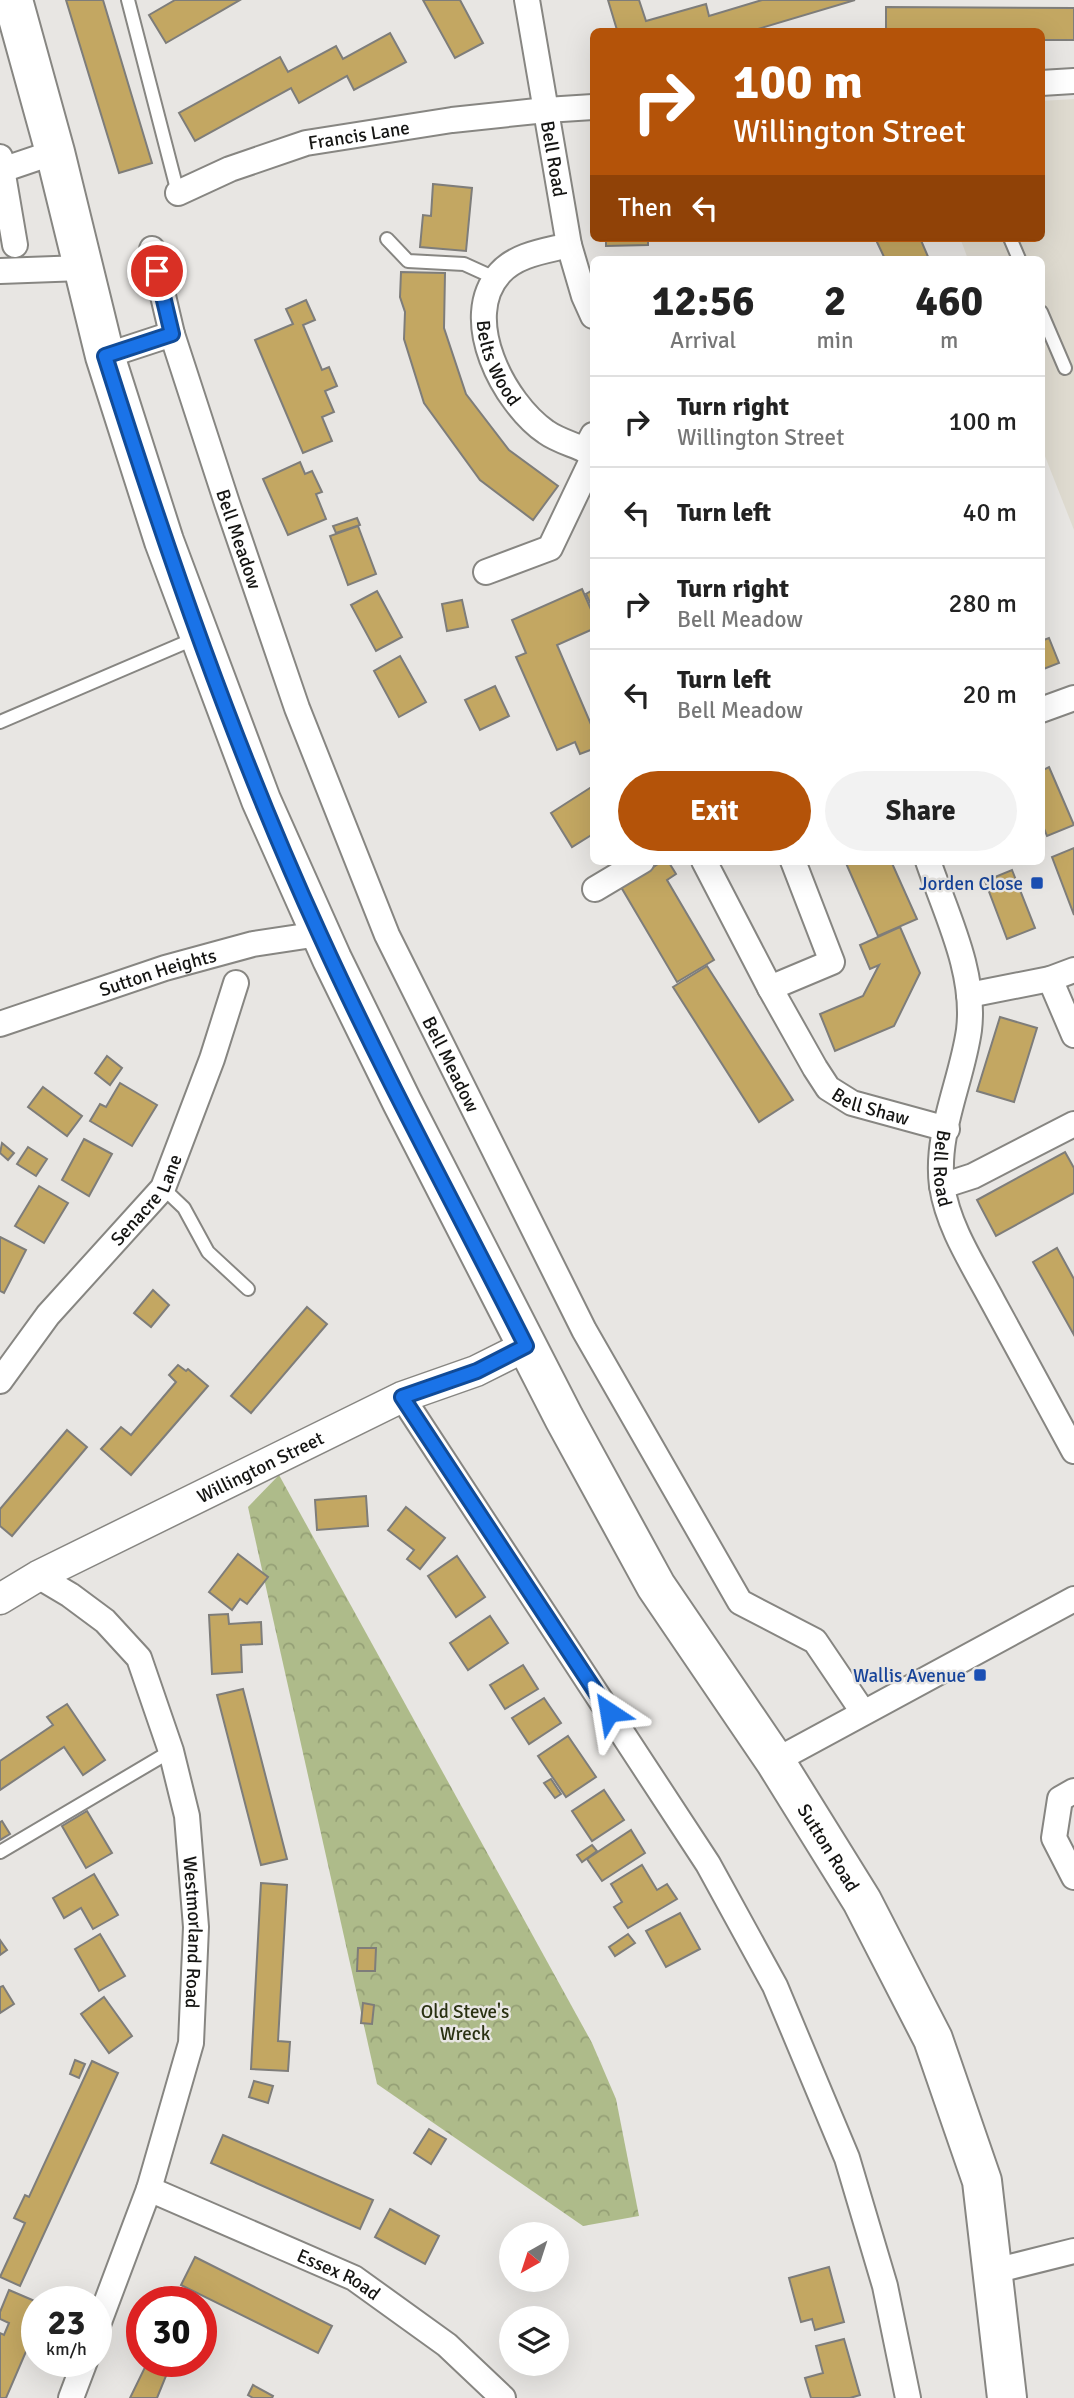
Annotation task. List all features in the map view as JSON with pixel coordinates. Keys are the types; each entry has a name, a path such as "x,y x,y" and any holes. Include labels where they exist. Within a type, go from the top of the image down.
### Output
{"main road":[{"name":"Sutton Road","path":"13,0 55,152 105,356 164,541 261,800 319,934 526,1346 656,1586 775,1761 862,1901 933,2039 982,2181 1007,2398"}],"street":[{"name":"Bell Road","path":"527,0 569,245 590,309"},
{"path":"1045,83 1074,81"},
{"name":"Francis Lane","path":"178,193 230,169 306,143 453,120 590,107"},
{"path":"15,245 1,164 55,152"},
{"path":"497,279 500,273 526,256 569,245"},
{"name":"Bell Meadow","path":"152,249 172,334 226,503 297,708 382,923 578,1317 740,1602 815,1641 863,1712"},
{"path":"0,271 82,268"},
{"name":"Belts Wood","path":"497,279 485,300 485,327 491,359 512,400 546,432 589,443"},
{"path":"105,356 172,334"},
{"path":"486,572 550,548 590,464"},
{"path":"1045,709 1074,698"},
{"path":"595,889 635,865"},
{"name":"Bell Shaw","path":"706,865 770,988 828,1088 852,1103 947,1129"},
{"path":"770,988 832,962 795,865"},
{"name":"Bell Road","path":"929,865 961,956 969,995 969,1029 943,1148 942,1186 950,1217 1074,1451"},
{"name":"Sutton Heights","path":"0,1024 165,968 253,944 319,934"},
{"path":"969,995 1050,979 1074,970"},
{"path":"1050,979 1074,1035"},
{"name":"Senacre Lane","path":"0,1381 48,1315 163,1188 212,1059 236,983"},
{"path":"942,1186 973,1176 1074,1123"},
{"name":"Willington Street","path":"0,1599 37,1576 402,1397 477,1371 526,1346"},
{"path":"402,1397 708,1864 775,1986 847,2158 885,2286 908,2398"},
{"name":"Westmorland Road","path":"37,1576 70,1595 105,1621 139,1658 171,1751 187,1816 196,1927 191,2043 149,2189 112,2287"},
{"path":"775,1761 1074,1600"},
{"path":"1074,1791 1060,1799 1054,1839 1074,1877"},
{"name":"Essex Road","path":"149,2189 354,2278 447,2345 503,2398"},
{"path":"993,2271 1074,2251"},
{"path":"71,2398 79,2377"}],"lane":[{"path":"128,0 178,193"},
{"path":"387,239 408,261 464,264 497,279"},
{"path":"1045,321 1065,368"},
{"path":"0,722 199,637"},
{"path":"163,1188 184,1208 208,1252 248,1289"},
{"path":"0,1852 171,1751"}],"shaded area":[{"path":"1074,99 1074,530 1045,456 1045,256 967,256 962,242 1045,242 1045,101"}],"green space":[{"name":"Old Steve's Wreck","path":"279,1475 592,2043 616,2099 639,2216 583,2226 377,2084 248,1507"}],"building":[{"path":"66,0 103,0 152,163 119,173"},
{"path":"175,0 240,0 166,43 149,15"},
{"path":"423,0 460,0 483,43 455,58"},
{"path":"608,0 639,0 646,21 706,4 709,16 762,0 855,0 761,28 616,28"},
{"path":"886,7 1074,8 1074,40 1045,40 1045,28 886,28"},
{"path":"390,33 406,62 354,90 347,76 299,103 291,88 195,141 179,113 280,57 288,72 336,46 343,59"},
{"path":"433,184 472,188 466,251 420,247 423,215 431,216"},
{"path":"606,242 648,242 648,245 606,246"},
{"path":"877,242 922,242 928,256 884,256"},
{"path":"401,272 445,273 444,328 466,394 509,450 558,486 533,520 480,480 424,403 404,339 405,312 400,297"},
{"path":"306,300 315,320 303,325 322,370 329,367 337,386 325,391 334,412 322,417 332,441 303,453 255,340 293,324 286,309"},
{"path":"300,462 305,474 312,471 322,492 316,494 326,519 288,535 263,479"},
{"path":"357,518 360,525 336,533 333,526"},
{"path":"358,526 376,574 348,585 330,536"},
{"path":"582,589 590,607 590,630 557,645 590,722 590,750 580,754 575,742 557,750 516,657 526,653 512,620"},
{"path":"377,591 402,637 376,651 351,605"},
{"path":"462,600 468,627 447,631 442,604"},
{"path":"1049,638 1059,663 1045,668 1045,640"},
{"path":"400,656 426,702 399,717 374,671"},
{"path":"495,686 509,716 480,730 465,700"},
{"path":"1049,767 1074,825 1047,836 1045,831 1045,769"},
{"path":"590,788 590,836 572,847 551,813"},
{"path":"1074,848 1074,915 1052,857"},
{"path":"657,865 670,865 676,874 667,880 714,960 677,982 621,887"},
{"path":"847,865 893,865 917,919 878,936"},
{"path":"1012,870 1035,928 1007,939 985,881"},
{"path":"900,927 920,973 894,1026 835,1051 820,1014 863,996 879,965 870,969 860,945"},
{"path":"707,966 793,1100 759,1122 673,987"},
{"path":"1000,1017 1037,1028 1014,1102 977,1091"},
{"path":"107,1056 122,1068 110,1085 95,1073"},
{"path":"120,1083 157,1105 132,1146 90,1121 100,1104 106,1107"},
{"path":"43,1087 82,1116 67,1136 28,1107"},
{"path":"84,1139 112,1154 89,1196 62,1180"},
{"path":"2,1143 14,1153 8,1160 0,1153"},
{"path":"28,1147 47,1159 36,1176 17,1164"},
{"path":"1065,1152 1074,1168 1074,1193 996,1236 977,1200"},
{"path":"39,1186 68,1203 44,1243 15,1226"},
{"path":"0,1237 26,1250 4,1293 0,1291"},
{"path":"1057,1248 1074,1279 1074,1335 1033,1262"},
{"path":"153,1290 169,1305 151,1327 134,1313"},
{"path":"307,1307 327,1324 251,1413 231,1396"},
{"path":"178,1365 186,1371 188,1369 208,1386 131,1475 101,1449 121,1427 131,1435 176,1382 169,1375"},
{"path":"67,1430 87,1447 12,1536 0,1526 0,1509"},
{"path":"366,1496 368,1526 317,1530 315,1500"},
{"path":"406,1507 445,1538 420,1569 407,1559 414,1550 388,1530"},
{"path":"238,1554 268,1577 247,1604 240,1599 232,1610 209,1592"},
{"path":"457,1556 485,1597 456,1617 428,1576"},
{"path":"228,1614 229,1624 261,1622 262,1644 241,1645 242,1672 212,1674 209,1615"},
{"path":"490,1616 508,1643 468,1670 450,1643"},
{"path":"523,1665 538,1689 505,1709 490,1685"},
{"path":"243,1689 287,1859 261,1865 217,1695"},
{"path":"544,1698 561,1723 529,1744 512,1718"},
{"path":"67,1704 105,1760 83,1775 64,1747 0,1790 0,1761 53,1725 47,1717"},
{"path":"568,1736 596,1777 566,1797 538,1756"},
{"path":"551,1779 561,1794 555,1798 544,1783"},
{"path":"604,1790 624,1820 592,1841 572,1811"},
{"path":"87,1811 112,1853 86,1868 62,1826"},
{"path":"2,1821 10,1834 0,1840 0,1822"},
{"path":"631,1830 645,1853 602,1881 587,1859"},
{"path":"592,1845 597,1851 582,1862 577,1855"},
{"path":"642,1865 657,1890 667,1884 677,1899 628,1928 614,1907 622,1902 611,1884"},
{"path":"94,1874 118,1915 93,1929 81,1908 64,1918 53,1898"},
{"path":"261,1883 287,1885 278,2041 290,2042 288,2071 251,2069"},
{"path":"680,1913 700,1949 666,1967 646,1931"},
{"path":"100,1934 125,1976 99,1991 75,1949"},
{"path":"628,1934 635,1943 615,1956 609,1947"},
{"path":"0,1940 7,1950 0,1955"},
{"path":"358,1948 376,1948 375,1971 357,1971"},
{"path":"3,1986 14,2004 0,2013 0,1987"},
{"path":"104,1997 132,2036 109,2053 81,2014"},
{"path":"363,2003 374,2005 372,2024 361,2023"},
{"path":"75,2060 85,2064 79,2078 70,2074"},
{"path":"92,2061 118,2073 20,2286 0,2277 25,2223 14,2218 25,2195 29,2197"},
{"path":"254,2081 273,2086 268,2103 249,2097"},
{"path":"429,2129 446,2139 431,2164 414,2153"},
{"path":"223,2135 373,2200 360,2229 211,2163"},
{"path":"390,2209 439,2236 425,2264 375,2237"},
{"path":"195,2257 332,2326 318,2353 217,2303 217,2286 181,2285"},
{"path":"829,2267 844,2322 815,2330 812,2319 801,2322 789,2278"},
{"path":"9,2290 21,2295 21,2363 6,2398 0,2398 0,2333 4,2335 9,2323 0,2319"},
{"path":"844,2339 860,2395 850,2398 811,2398 805,2378 823,2373 816,2346"},
{"path":"140,2377 166,2377 157,2398 130,2398"},
{"path":"253,2385 273,2396 272,2398 253,2398 248,2395"}],"place":[{"name":"Jorden Close","path":"1037,883"},
{"name":"Wallis Avenue","path":"980,1675"}],"route":[{"path":"157,271 172,334 105,356 164,541 261,800 319,934 526,1346 477,1371 402,1397 609,1712"}]}
